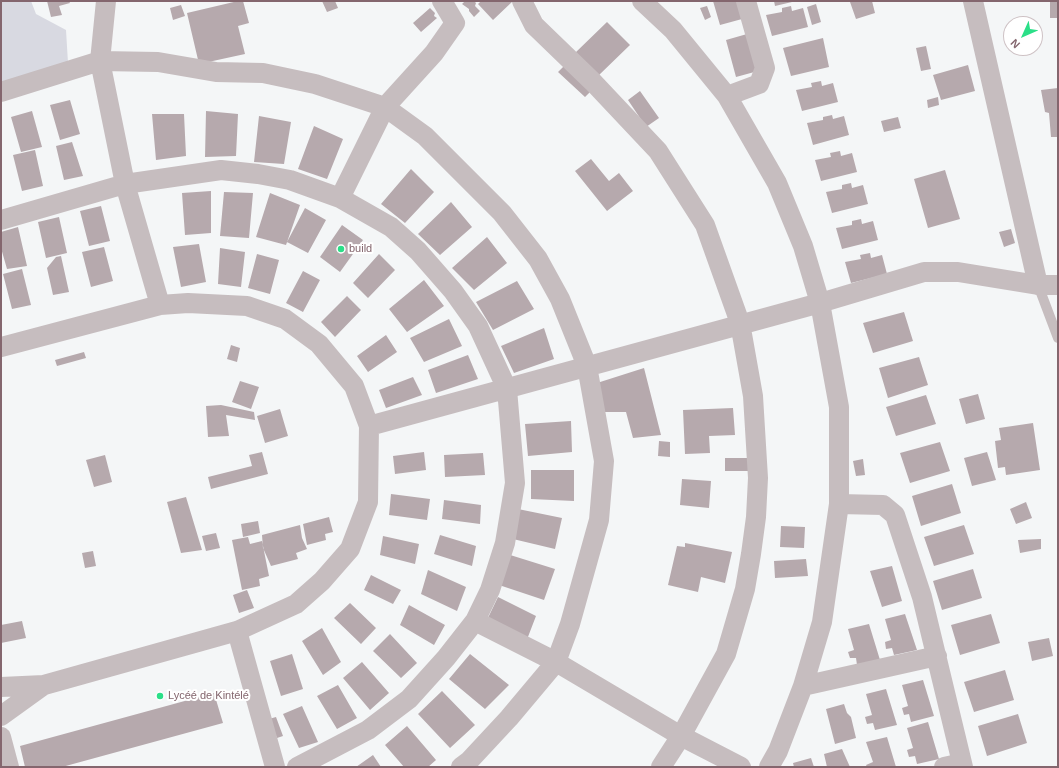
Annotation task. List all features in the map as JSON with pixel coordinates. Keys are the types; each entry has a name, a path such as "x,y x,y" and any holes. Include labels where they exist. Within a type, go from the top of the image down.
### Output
{"street":[{"path":"106,1 100,61 126,184 160,306"},
{"path":"340,198 385,107 434,53 455,23 442,1"},
{"path":"522,1 534,25 593,82 658,151 705,225 740,323 753,396 758,478 756,517 745,589 726,654 681,736 661,767"},
{"path":"642,1 673,30 727,96 777,183 803,246 820,303 839,407 839,504 822,622 803,686 778,750 769,767"},
{"path":"727,96 759,84 765,68 746,1"},
{"path":"973,1 1038,285"},
{"path":"1,92 100,61 158,62 216,72 263,73 315,84 385,107 425,136 502,213 534,253 560,299 587,366 604,461 599,520 570,624 556,662 509,718 469,761 461,767"},
{"path":"1,220 126,184 222,170 258,174 290,180 340,198 391,227 418,251 453,291 478,326 507,389 515,483 505,543 490,590 475,620 446,658 409,699 368,730 297,767"},
{"path":"369,426 507,389 740,323 820,303 924,272 958,272 1038,285 1058,285"},
{"path":"1,347 160,306 188,303 247,306 285,319 319,344 354,386 369,426 368,502 350,549 322,581 296,604 237,632 44,685 1,687"},
{"path":"839,504 883,505 895,515 922,597 937,656 956,766"},
{"path":"475,620 556,662 681,736 741,767"},
{"path":"237,632 275,767"},
{"path":"803,686 937,656"},
{"path":"1,716 44,685"},
{"path":"1,737 9,767"}],"lane":[{"path":"1038,285 1058,338"}],"shaded area":[{"path":"1,1 31,1 36,14 66,30 68,63 1,83"}],"building":[{"path":"47,1 69,1 70,3 59,6 62,15 51,17"},
{"path":"243,1 249,23 238,26 245,54 199,64 187,13"},
{"path":"322,1 335,1 338,8 327,12"},
{"path":"465,1 474,1 476,3 475,6 480,11 474,17 469,9 462,4"},
{"path":"481,1 513,1 493,20 478,4"},
{"path":"713,1 737,1 742,19 720,25"},
{"path":"774,1 792,1 792,2 775,6"},
{"path":"872,1 875,13 856,19 850,2"},
{"path":"1050,1 1058,1 1058,18 1050,18"},
{"path":"816,4 821,22 812,25 807,7"},
{"path":"181,5 185,16 173,20 170,8"},
{"path":"707,6 711,17 705,20 700,8"},
{"path":"791,6 792,11 803,8 808,27 772,36 766,15 782,12 782,8"},
{"path":"430,8 435,13 434,16 437,18 421,32 413,23"},
{"path":"607,22 630,45 598,76 575,53"},
{"path":"747,34 758,71 736,77 726,40"},
{"path":"823,38 829,67 791,76 783,48"},
{"path":"926,46 931,69 921,71 916,48"},
{"path":"567,63 592,90 585,97 558,72"},
{"path":"968,65 975,91 941,100 933,75"},
{"path":"821,81 822,86 833,83 838,102 802,111 796,90 812,87 811,83"},
{"path":"1058,88 1058,137 1051,137 1049,113 1045,112 1041,90"},
{"path":"640,91 659,118 646,127 628,100"},
{"path":"938,97 939,105 928,108 927,100"},
{"path":"70,100 80,134 60,140 50,105"},
{"path":"32,111 42,147 21,152 11,117"},
{"path":"206,111 238,114 236,156 205,157"},
{"path":"152,114 184,114 186,156 156,160"},
{"path":"832,115 833,119 844,116 849,135 813,145 807,123 823,120 823,117"},
{"path":"259,116 291,122 284,164 254,162"},
{"path":"898,117 901,128 884,132 881,121"},
{"path":"314,126 343,139 327,179 298,169"},
{"path":"72,142 83,176 64,180 56,146"},
{"path":"35,150 43,186 22,191 13,155"},
{"path":"840,151 841,156 852,153 857,172 821,181 815,160 831,157 830,153"},
{"path":"591,159 609,181 619,173 633,191 607,211 575,171"},
{"path":"411,169 434,192 405,223 381,204"},
{"path":"945,170 960,219 928,228 914,179"},
{"path":"851,183 852,188 863,185 868,204 832,213 826,192 842,189 842,185"},
{"path":"211,191 211,233 185,235 182,193"},
{"path":"224,192 253,193 249,238 220,236"},
{"path":"270,193 300,205 286,245 256,237"},
{"path":"451,202 472,227 440,255 418,234"},
{"path":"101,206 110,241 89,246 80,211"},
{"name":"build","path":"305,208 326,220 308,253 287,242"},
{"path":"59,217 67,253 46,258 38,222"},
{"path":"861,219 862,224 873,221 878,240 842,249 836,228 852,225 852,221"},
{"name":"build","path":"342,225 363,240 340,272 320,257"},
{"path":"18,227 27,266 7,269 1,248 1,232"},
{"path":"1011,229 1015,243 1004,247 999,232"},
{"path":"487,237 507,263 474,290 452,268"},
{"path":"199,244 206,282 181,287 173,247"},
{"path":"104,247 113,281 91,287 82,252"},
{"path":"220,248 245,252 241,287 218,284"},
{"path":"870,253 871,258 882,255 887,274 851,283 845,262 861,259 860,255"},
{"path":"257,254 279,260 270,294 248,288"},
{"name":"build","path":"379,254 395,270 368,298 353,283"},
{"path":"61,256 69,292 53,295 47,268 56,257"},
{"path":"22,269 31,305 12,309 3,274"},
{"path":"303,271 320,280 303,312 286,303"},
{"path":"424,280 444,306 407,332 389,309"},
{"path":"517,281 534,309 493,330 476,302"},
{"path":"347,296 361,310 335,337 321,322"},
{"path":"904,312 913,341 873,353 863,323"},
{"path":"449,319 462,346 424,362 410,338"},
{"path":"544,328 554,359 514,373 501,346"},
{"path":"386,335 397,352 368,372 357,356"},
{"path":"231,345 240,348 237,362 227,359"},
{"path":"84,352 86,358 57,366 55,360"},
{"path":"468,355 478,379 436,393 428,370"},
{"path":"919,357 928,385 888,398 879,368"},
{"path":"644,368 661,435 633,438 626,412 605,412 597,383"},
{"path":"413,377 422,395 386,408 379,390"},
{"path":"240,381 259,387 251,409 232,402"},
{"path":"978,394 985,419 966,424 959,399"},
{"path":"926,395 936,424 896,436 886,407"},
{"path":"221,405 254,412 255,420 226,415 229,436 208,437 206,406"},
{"path":"733,408 735,435 709,436 710,453 685,454 683,410"},
{"path":"280,409 288,436 265,443 257,416"},
{"path":"571,421 572,452 528,456 525,424"},
{"path":"1033,423 1040,470 1006,475 1005,467 998,468 995,441 1001,440 999,428"},
{"path":"659,441 670,442 670,457 658,456"},
{"path":"940,442 950,471 910,483 900,453"},
{"path":"262,452 268,474 211,489 208,477 252,466 249,455"},
{"path":"424,452 426,470 395,474 393,456"},
{"path":"987,452 996,480 972,486 964,458"},
{"path":"483,453 485,475 445,477 444,455"},
{"path":"105,455 112,482 94,487 86,460"},
{"path":"725,458 753,458 753,471 725,471"},
{"path":"863,459 865,475 856,476 853,461"},
{"path":"531,470 574,470 574,501 531,499"},
{"path":"682,479 711,481 709,508 680,505"},
{"path":"952,484 961,513 921,526 912,496"},
{"path":"391,494 430,499 427,520 389,515"},
{"path":"186,497 202,550 181,553 167,502"},
{"path":"444,500 481,505 480,524 442,519"},
{"path":"1026,502 1032,518 1016,524 1010,509"},
{"path":"518,509 562,518 555,549 513,539"},
{"path":"329,517 333,532 325,534 326,540 307,545 303,524"},
{"path":"258,521 260,533 243,537 241,524"},
{"path":"300,525 302,538 307,549 296,553 298,559 271,566 263,548 262,535"},
{"path":"964,525 974,554 934,566 924,537"},
{"path":"781,526 805,527 804,548 780,547"},
{"path":"216,533 220,548 206,551 202,536"},
{"path":"440,535 476,546 472,566 434,554"},
{"path":"383,536 419,544 415,564 380,555"},
{"path":"248,537 250,544 262,541 269,576 259,579 260,586 242,590 232,540"},
{"path":"1041,539 1041,549 1020,553 1018,540"},
{"path":"685,543 732,552 725,583 701,577 698,592 668,585 677,546 685,547"},
{"path":"93,551 96,566 85,568 82,553"},
{"path":"507,554 555,569 544,600 499,585"},
{"path":"806,559 808,576 775,578 774,561"},
{"path":"892,566 902,601 882,607 870,571"},
{"path":"973,569 982,598 942,610 933,581"},
{"path":"428,570 466,587 457,611 421,594"},
{"path":"371,575 401,590 393,604 364,590"},
{"path":"247,590 254,608 239,613 233,595"},
{"path":"498,597 536,616 526,642 486,622"},
{"path":"350,603 376,628 361,644 334,618"},
{"path":"409,605 445,625 434,645 400,625"},
{"path":"905,614 917,650 894,655 892,648 886,649 885,642 891,640 885,619"},
{"path":"991,614 1000,643 960,655 951,625"},
{"path":"22,621 26,638 1,643 1,625"},
{"path":"869,624 880,660 857,665 856,658 850,658 848,652 854,650 848,629"},
{"path":"322,628 341,662 323,675 302,641"},
{"path":"390,634 417,663 401,678 373,651"},
{"path":"1049,638 1053,656 1032,661 1028,642"},
{"path":"292,654 303,689 281,696 270,661"},
{"path":"470,654 509,685 485,709 449,679"},
{"path":"362,662 389,693 370,710 343,678"},
{"path":"1005,670 1014,700 974,712 964,682"},
{"path":"923,680 934,716 911,722 909,714 904,715 902,708 908,706 902,685"},
{"path":"338,685 357,718 337,729 317,696"},
{"path":"886,689 897,725 875,730 873,723 867,724 865,717 872,715 866,694"},
{"path":"442,691 475,725 450,748 418,714"},
{"path":"214,693 223,723 62,767 25,767 20,746"},
{"path":"844,704 847,713 851,717 856,738 835,744 826,709"},
{"path":"302,706 318,742 299,748 283,714"},
{"path":"1018,714 1027,743 987,756 978,726"},
{"path":"276,717 283,736 277,738 269,719"},
{"path":"928,722 939,759 917,764 915,756 909,757 907,750 913,748 907,728"},
{"path":"407,726 436,760 428,767 404,767 385,745"},
{"path":"887,737 896,767 867,767 866,765 873,762 866,742"},
{"path":"842,749 850,767 827,767 824,754"},
{"path":"373,755 381,767 356,767"},
{"path":"811,758 814,767 794,767 793,763"}],"place":[{"name":"build","path":"341,249"},
{"name":"Lycéé de Kintélé","path":"160,696"}]}
